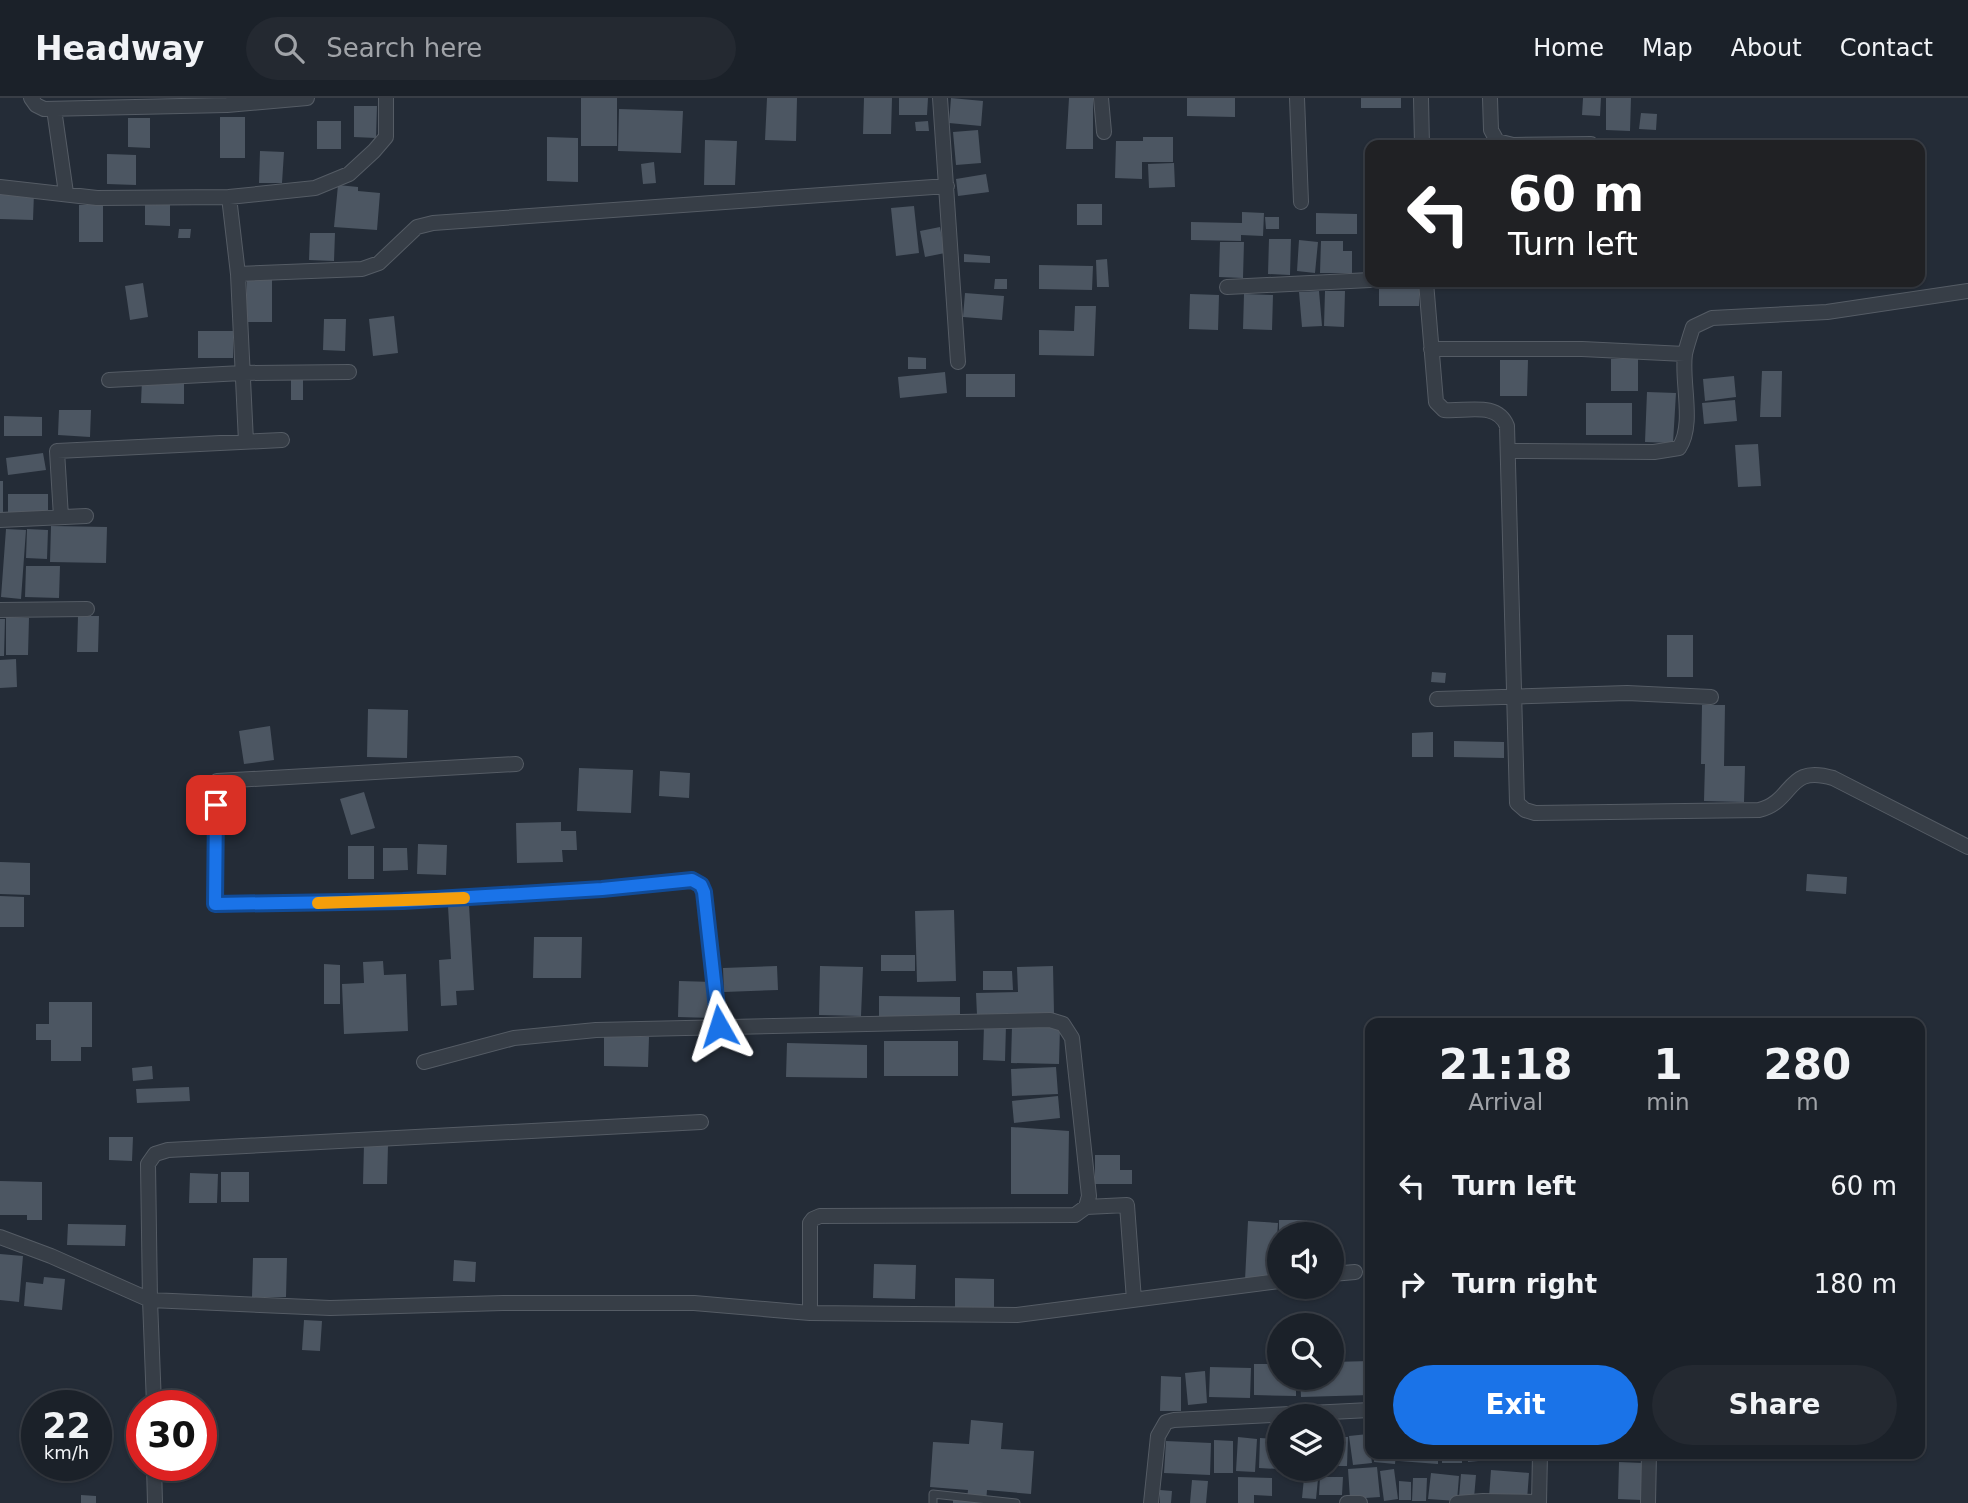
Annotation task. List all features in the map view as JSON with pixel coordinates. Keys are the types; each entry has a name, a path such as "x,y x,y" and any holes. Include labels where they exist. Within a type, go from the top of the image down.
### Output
{"street":[{"path":"31,98 36,105 44,109 227,105 307,98"},
{"path":"0,187 66,192 97,198 229,197 315,188 349,174 386,137 386,98"},
{"path":"940,98 958,362"},
{"path":"1101,98 1104,132"},
{"path":"1297,98 1301,202"},
{"path":"1421,98 1422,140"},
{"path":"1490,98 1491,130 1496,140"},
{"path":"54,109 66,192"},
{"path":"238,274 362,269 379,264 416,227 433,223 947,186"},
{"path":"229,197 238,274 246,442"},
{"path":"1227,287 1365,280"},
{"path":"1426,287 1436,402 1439,407 1452,411 1497,412 1507,426 1512,696 1517,803 1525,810 1535,813 1759,810 1777,803 1798,778 1821,774 1968,846"},
{"path":"1509,452 1654,452 1679,447 1684,440 1686,425 1685,354 1693,327 1712,318 1827,312 1968,291"},
{"path":"1431,349 1582,349 1685,354"},
{"path":"109,380 242,373 349,372"},
{"path":"61,517 57,451 282,440"},
{"path":"0,520 86,516"},
{"path":"0,610 88,609"},
{"path":"1437,699 1627,693 1711,697"},
{"path":"516,764 216,781 215,904 403,901 602,889 692,880 701,885 704,892 719,1026"},
{"path":"424,1062 514,1038 596,1030 1050,1020 1063,1024 1072,1038 1089,1196 1086,1207"},
{"path":"153,1390 148,1164 155,1154 181,1149 701,1122"},
{"path":"810,1313 810,1223 820,1216 1076,1215 1086,1207 1126,1205 1134,1300"},
{"path":"0,1237 51,1256 150,1300 330,1308 503,1303 694,1303 810,1313 992,1316 1267,1283"},
{"path":"1344,1273 1355,1272"},
{"path":"1151,1503 1158,1436 1166,1422 1365,1410"},
{"path":"1457,1503 1539,1503 1540,1459"},
{"path":"1648,1459 1648,1503"},
{"path":"155,1481 155,1503"},
{"path":"1347,1503 1360,1503"}],"lane":[{"path":"933,1503 933,1494 1016,1503"}],"building":[{"path":"581,98 617,98 617,146 581,146"},
{"path":"767,98 797,98 796,141 765,140"},
{"path":"864,98 892,98 891,134 863,134"},
{"path":"899,98 928,98 927,115 899,115"},
{"path":"951,98 983,101 981,126 949,123"},
{"path":"1069,98 1093,98 1093,149 1066,149"},
{"path":"1187,98 1235,98 1235,117 1187,116"},
{"path":"1361,98 1401,98 1401,108 1361,108"},
{"path":"1583,98 1601,98 1600,116 1582,115"},
{"path":"1606,98 1631,98 1630,131 1606,130"},
{"path":"354,106 377,106 376,138 354,137"},
{"path":"619,109 683,111 681,153 618,151"},
{"path":"1641,113 1657,114 1656,130 1639,129"},
{"path":"220,117 245,117 245,158 220,158"},
{"path":"128,118 150,118 150,148 128,147"},
{"path":"317,121 341,121 341,149 317,149"},
{"path":"928,121 929,131 916,131 915,122"},
{"path":"978,130 981,163 956,165 953,132"},
{"path":"547,137 578,138 578,182 547,181"},
{"path":"1143,137 1173,137 1173,162 1142,162 1142,179 1115,178 1116,141 1143,141"},
{"path":"705,140 737,141 735,185 704,185"},
{"path":"260,151 284,152 282,183 259,183"},
{"path":"107,154 136,155 136,185 107,184"},
{"path":"654,162 656,183 643,184 641,164"},
{"path":"1174,163 1175,187 1149,188 1148,164"},
{"path":"986,174 989,192 958,196 956,179"},
{"path":"338,185 358,187 358,191 380,193 377,230 334,227"},
{"path":"0,192 34,193 33,220 0,219"},
{"path":"145,204 170,205 170,226 145,225"},
{"path":"1077,204 1102,204 1102,225 1077,225"},
{"path":"79,205 103,205 103,242 79,242"},
{"path":"914,206 919,253 896,256 891,208"},
{"path":"1242,212 1264,213 1263,236 1241,235 1241,241 1191,240 1191,222 1242,223"},
{"path":"1316,213 1357,214 1357,234 1316,234"},
{"path":"1265,217 1279,217 1279,229 1266,229"},
{"path":"940,227 945,253 925,257 920,231"},
{"path":"179,229 191,229 190,238 178,238"},
{"path":"310,233 335,233 334,261 309,260"},
{"path":"1269,239 1291,239 1290,275 1268,274"},
{"path":"1299,240 1318,242 1315,273 1297,271"},
{"path":"1321,241 1343,241 1343,251 1352,251 1352,273 1320,273"},
{"path":"1220,242 1244,242 1243,278 1219,277"},
{"path":"964,254 990,256 990,263 964,262"},
{"path":"1107,259 1109,287 1097,287 1096,260"},
{"path":"1039,265 1093,266 1092,290 1039,289"},
{"path":"995,279 1007,279 1007,289 994,289"},
{"path":"247,280 272,280 272,322 247,322"},
{"path":"143,283 148,317 130,320 125,286"},
{"path":"1379,287 1419,288 1419,306 1379,306"},
{"path":"1319,291 1322,326 1302,327 1299,292"},
{"path":"1325,291 1345,291 1344,327 1324,326"},
{"path":"965,293 1004,296 1002,320 963,317"},
{"path":"1190,294 1219,295 1218,330 1189,329"},
{"path":"1244,294 1273,295 1272,330 1243,329"},
{"path":"1075,306 1096,306 1094,356 1039,355 1039,330 1074,331"},
{"path":"394,316 398,353 373,356 369,319"},
{"path":"324,319 346,319 345,351 323,350"},
{"path":"198,331 233,331 233,358 198,358"},
{"path":"908,357 926,358 926,369 908,369"},
{"path":"1611,359 1638,359 1638,391 1611,391"},
{"path":"1500,360 1528,360 1527,396 1500,396"},
{"path":"1762,371 1782,371 1781,417 1760,417"},
{"path":"945,372 947,393 900,398 898,377"},
{"path":"291,373 303,374 303,400 291,400"},
{"path":"966,374 1015,374 1015,397 966,397"},
{"path":"1734,376 1736,397 1705,401 1703,379"},
{"path":"142,380 184,381 184,404 141,403"},
{"path":"1647,392 1676,393 1673,443 1645,442"},
{"path":"1735,400 1737,421 1704,424 1702,403"},
{"path":"1586,403 1632,403 1632,435 1586,435"},
{"path":"59,410 91,410 90,437 58,435"},
{"path":"4,416 42,417 42,436 4,436"},
{"path":"1758,444 1761,486 1738,487 1735,445"},
{"path":"43,453 46,470 8,475 6,458"},
{"path":"0,481 3,481 3,512 0,512"},
{"path":"8,494 48,494 48,512 8,512"},
{"path":"51,526 107,527 106,563 50,562"},
{"path":"6,529 26,530 21,599 1,597"},
{"path":"27,529 48,530 47,559 26,558"},
{"path":"26,566 60,566 59,598 25,597"},
{"path":"78,616 99,616 98,652 77,652"},
{"path":"6,617 29,618 28,655 6,655"},
{"path":"0,619 5,619 4,656 0,656"},
{"path":"1667,635 1693,635 1693,677 1667,677"},
{"path":"16,659 17,687 0,688 0,660"},
{"path":"1432,672 1446,673 1445,683 1431,682"},
{"path":"1702,705 1725,705 1724,766 1745,766 1744,802 1704,801 1705,764 1701,764"},
{"path":"368,709 408,710 407,758 367,757"},
{"path":"270,726 274,760 244,764 239,731"},
{"path":"1433,732 1433,757 1412,757 1412,733"},
{"path":"1454,741 1504,742 1504,758 1454,757"},
{"path":"579,768 633,770 631,813 577,811"},
{"path":"660,771 690,773 689,798 659,796"},
{"path":"364,792 375,828 351,835 340,799"},
{"path":"561,822 561,831 576,831 577,850 562,850 563,862 517,863 516,823"},
{"path":"418,844 447,845 446,875 417,874"},
{"path":"348,846 374,846 374,879 348,879"},
{"path":"383,848 407,848 408,870 383,871"},
{"path":"0,862 30,863 30,895 0,894"},
{"path":"1807,874 1847,877 1846,894 1806,891"},
{"path":"0,896 24,897 24,927 0,927"},
{"path":"469,905 474,990 456,991 457,1005 441,1006 439,960 451,959 448,906"},
{"path":"954,910 956,981 917,982 915,911"},
{"path":"534,937 582,937 581,978 533,978"},
{"path":"881,955 915,955 915,971 881,971"},
{"path":"383,961 384,975 406,974 408,1031 344,1034 342,984 364,983 363,962"},
{"path":"324,964 340,965 340,1004 324,1004"},
{"path":"777,966 778,990 724,992 723,968"},
{"path":"820,966 863,967 861,1016 819,1015"},
{"path":"1053,966 1054,1013 977,1015 976,993 1018,992 1017,967"},
{"path":"983,971 1012,971 1013,990 983,990"},
{"path":"679,981 714,982 713,1018 678,1017"},
{"path":"879,996 960,997 960,1020 879,1020"},
{"path":"49,1002 92,1002 92,1047 81,1047 81,1061 51,1061 51,1040 36,1040 36,1024 49,1024"},
{"path":"984,1025 1006,1025 1005,1061 983,1060"},
{"path":"1012,1026 1060,1027 1059,1064 1011,1063"},
{"path":"604,1036 649,1037 648,1067 604,1066"},
{"path":"884,1041 958,1041 958,1076 884,1076"},
{"path":"787,1043 867,1045 867,1078 786,1077"},
{"path":"152,1066 153,1079 133,1081 132,1068"},
{"path":"1056,1067 1058,1094 1012,1096 1011,1069"},
{"path":"189,1087 190,1101 137,1103 136,1089"},
{"path":"1058,1096 1060,1118 1014,1123 1012,1101"},
{"path":"1011,1127 1069,1131 1068,1194 1011,1194"},
{"path":"109,1137 133,1137 132,1161 109,1160"},
{"path":"364,1144 388,1145 387,1184 363,1184"},
{"path":"1095,1155 1120,1155 1120,1170 1132,1170 1132,1184 1095,1184"},
{"path":"221,1172 249,1172 249,1202 221,1202"},
{"path":"190,1173 218,1174 217,1203 189,1203"},
{"path":"0,1181 42,1182 42,1220 27,1220 27,1215 0,1215"},
{"path":"1279,1220 1307,1220 1307,1222"},
{"path":"1248,1221 1267,1222 1267,1282 1245,1280"},
{"path":"68,1224 126,1225 125,1246 67,1245"},
{"path":"0,1254 23,1256 19,1302 0,1300"},
{"path":"253,1258 287,1258 286,1297 252,1297"},
{"path":"454,1260 476,1262 475,1282 453,1281"},
{"path":"874,1264 916,1265 915,1299 873,1298"},
{"path":"44,1277 65,1279 62,1310 24,1306 26,1282 43,1284"},
{"path":"955,1278 994,1279 994,1310 955,1309"},
{"path":"304,1320 322,1321 320,1351 302,1350"},
{"path":"1365,1361 1365,1395 1301,1397 1301,1390 1344,1390 1344,1362"},
{"path":"1254,1364 1267,1364 1267,1390 1296,1390 1296,1396 1254,1395"},
{"path":"1210,1367 1251,1368 1250,1398 1209,1397"},
{"path":"1205,1371 1207,1403 1188,1405 1185,1373"},
{"path":"1161,1376 1181,1377 1181,1411 1160,1411"},
{"path":"971,1420 1003,1423 1001,1449 1034,1451 1031,1494 987,1490 986,1503 953,1503 953,1499 967,1499 968,1490 930,1487 933,1442 969,1444"},
{"path":"1365,1434 1365,1459 1371,1459 1372,1463 1353,1465 1349,1436"},
{"path":"1238,1437 1257,1439 1255,1472 1236,1471"},
{"path":"1344,1437 1348,1437 1347,1466 1344,1466"},
{"path":"1260,1438 1267,1438 1267,1468 1259,1468"},
{"path":"1214,1440 1233,1441 1233,1473 1214,1473"},
{"path":"1166,1441 1211,1443 1210,1475 1164,1473"},
{"path":"1374,1459 1396,1459 1395,1464 1374,1462"},
{"path":"1438,1459 1438,1464 1399,1461"},
{"path":"1442,1459 1462,1459 1462,1463 1442,1463"},
{"path":"1468,1459 1489,1460 1468,1462"},
{"path":"1619,1462 1643,1463 1642,1500 1618,1499"},
{"path":"1377,1467 1380,1497 1350,1499 1348,1469"},
{"path":"1394,1469 1398,1499 1384,1501 1380,1471"},
{"path":"1491,1470 1529,1473 1527,1500 1489,1497"},
{"path":"1431,1473 1459,1476 1457,1501 1428,1499"},
{"path":"1461,1474 1476,1475 1474,1498 1459,1497"},
{"path":"1238,1477 1267,1478 1267,1481 1272,1481 1272,1496 1254,1495 1254,1503 1238,1503"},
{"path":"1413,1478 1427,1478 1426,1501 1412,1501"},
{"path":"1192,1480 1208,1481 1206,1503 1190,1503"},
{"path":"1304,1481 1318,1481 1316,1499 1302,1498"},
{"path":"1320,1481 1343,1481 1342,1495 1319,1495"},
{"path":"1399,1481 1411,1482 1411,1500 1399,1500"},
{"path":"1160,1490 1172,1491 1171,1503 1160,1503"},
{"path":"81,1495 96,1496 96,1503 81,1503"}],"slow traffic":[{"path":"318,903 464,898"}],"route":[{"path":"216,805 215,904 403,901 602,889 692,880 701,885 704,892 719,1026"}]}
